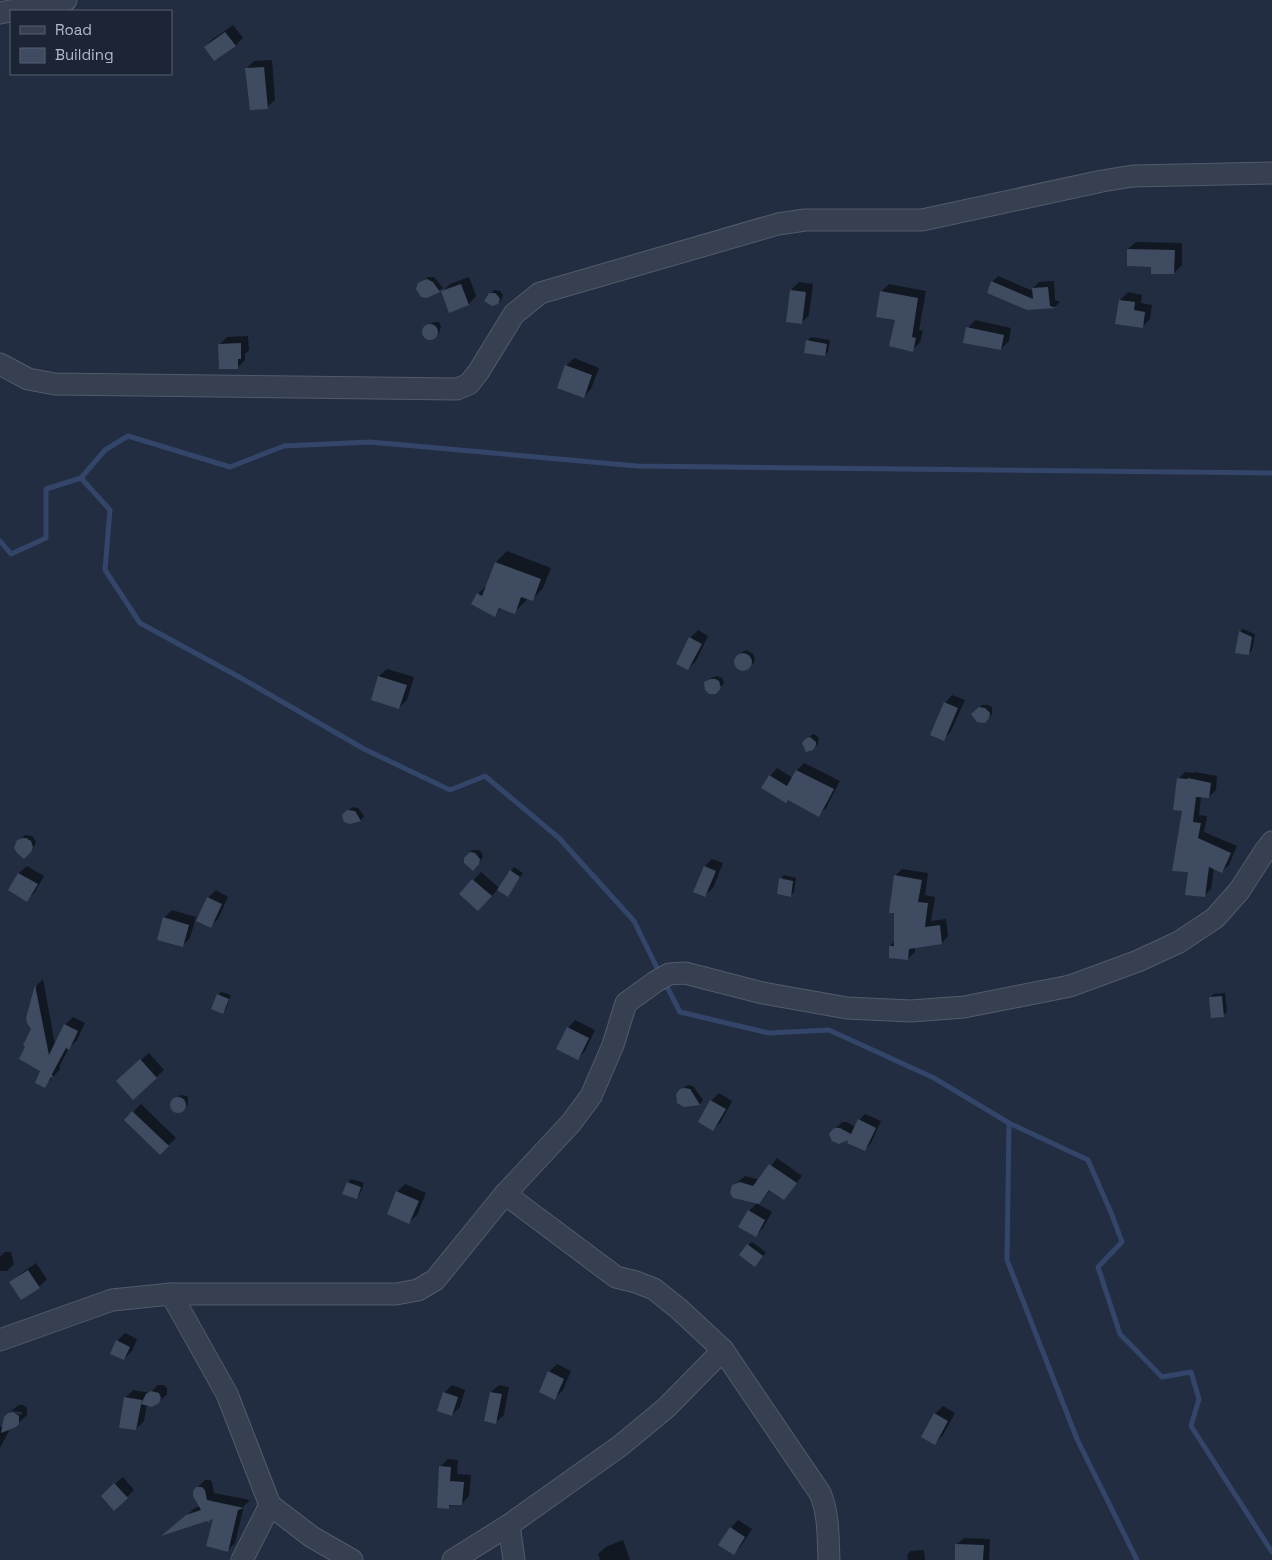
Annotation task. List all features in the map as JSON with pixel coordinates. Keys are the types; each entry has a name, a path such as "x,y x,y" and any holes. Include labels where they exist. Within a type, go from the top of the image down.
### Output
{"street":[{"path":"15,10 66,0"},
{"path":"0,364 28,378 55,384 457,389 468,384 479,371 514,314 540,293 778,224 805,220 922,220 1102,180 1133,176 1272,173"},
{"path":"0,1340 112,1300 171,1294 396,1294 418,1290 434,1280 505,1194 571,1122 591,1096 613,1045 626,1003 669,974 685,973 763,993 846,1008 911,1011 964,1007 1070,986 1138,961 1179,942 1215,918 1239,891 1272,842"},
{"path":"505,1194 616,1277 654,1289 679,1309 723,1350 820,1493 826,1514 829,1560"},
{"path":"171,1294 228,1394 270,1505 312,1537 352,1560"},
{"path":"453,1560 509,1525 620,1446 666,1408 723,1350"},
{"path":"242,1560 270,1505"},
{"path":"509,1525 514,1560"}],"building":[{"path":"225,32 236,46 214,61 204,47"},
{"path":"264,67 268,109 250,110 245,68"},
{"path":"1127,249 1175,250 1174,274 1151,274 1151,267 1127,266"},
{"path":"427,279 433,282 440,292 427,298 421,297 416,289 418,283"},
{"path":"991,281 1033,299 1032,288 1048,287 1050,306 1056,308 1027,310 987,293"},
{"path":"461,284 469,305 449,313 441,291"},
{"path":"790,290 806,292 802,324 786,322"},
{"path":"880,291 918,298 912,337 916,338 913,352 889,346 895,320 876,317"},
{"path":"489,293 495,293 498,296 500,299 498,304 492,306 484,301"},
{"path":"1119,300 1135,302 1134,310 1145,312 1143,328 1115,324"},
{"path":"430,324 436,326 438,332 436,338 430,340 424,338 422,332 424,326"},
{"path":"966,327 1004,335 1001,350 963,343"},
{"path":"806,340 827,344 825,356 804,353"},
{"path":"241,343 241,359 238,359 238,369 219,369 218,344"},
{"path":"565,365 592,375 584,398 557,388"},
{"path":"495,562 541,579 533,601 521,597 515,614 499,608 495,617 471,604 477,593 482,596"},
{"path":"1239,631 1252,637 1249,655 1235,653"},
{"path":"689,637 702,644 688,670 676,664"},
{"path":"743,653 751,658 752,662 747,670 743,671 735,666 734,662 739,654"},
{"path":"378,676 407,685 399,709 371,700"},
{"path":"710,679 719,681 721,688 716,694 709,694 705,690 704,682"},
{"path":"944,702 958,708 944,741 930,735"},
{"path":"979,707 985,708 990,713 985,723 977,722 971,714"},
{"path":"810,737 816,742 816,745 813,750 806,752 802,743"},
{"path":"796,770 834,789 819,817 788,800 786,803 761,788 769,775 787,786"},
{"path":"1177,778 1188,778 1211,783 1209,798 1196,797 1193,822 1201,823 1198,838 1231,853 1222,873 1209,867 1205,897 1185,895 1188,872 1172,871 1182,811 1173,810"},
{"path":"347,810 355,811 361,821 350,824 344,822 342,815"},
{"path":"23,838 31,841 33,847 24,859 14,848 17,840"},
{"path":"470,852 475,853 480,859 479,864 473,871 464,863 464,858"},
{"path":"704,866 716,871 705,897 693,892"},
{"path":"510,870 520,877 508,897 497,890"},
{"path":"18,873 38,884 27,902 8,890"},
{"path":"894,875 922,880 918,902 928,903 925,927 940,925 942,944 909,949 908,960 889,958 889,946 894,946 894,913 889,913"},
{"path":"779,878 793,881 791,897 777,894"},
{"path":"472,879 492,896 478,911 459,894"},
{"path":"207,897 222,904 211,928 196,921"},
{"path":"163,917 189,925 183,947 157,940"},
{"path":"35,985 49,1055 64,1024 78,1031 69,1050 66,1048 52,1074 53,1078 51,1077 45,1088 35,1083 40,1071 19,1059 31,1029 26,1018"},
{"path":"217,994 229,999 223,1014 211,1009"},
{"path":"1222,996 1224,1017 1211,1018 1209,997"},
{"path":"567,1027 589,1038 578,1060 556,1049"},
{"path":"140,1059 157,1078 133,1100 116,1081"},
{"path":"680,1089 690,1089 700,1105 684,1107 677,1103 676,1094"},
{"path":"178,1097 186,1105 178,1113 170,1105"},
{"path":"710,1100 726,1109 713,1131 698,1122"},
{"path":"132,1111 169,1146 160,1155 124,1120"},
{"path":"858,1119 876,1128 865,1151 847,1143 848,1140 839,1144 832,1141 829,1134 832,1130 840,1128 851,1134"},
{"path":"769,1164 797,1183 784,1200 769,1190 759,1204 733,1198 730,1193 732,1185 740,1182 753,1186"},
{"path":"347,1182 361,1187 357,1199 342,1194"},
{"path":"396,1191 419,1201 409,1224 387,1214"},
{"path":"748,1210 765,1220 756,1237 738,1227"},
{"path":"747,1244 763,1256 755,1267 739,1255"},
{"path":"28,1270 40,1288 21,1300 9,1282"},
{"path":"116,1340 130,1347 124,1360 110,1354"},
{"path":"548,1371 564,1379 555,1400 539,1392"},
{"path":"151,1391 159,1393 161,1398 159,1403 152,1407 141,1404 146,1394"},
{"path":"443,1392 458,1397 452,1416 437,1411"},
{"path":"490,1392 502,1394 496,1424 484,1421"},
{"path":"124,1397 142,1400 136,1430 119,1428"},
{"path":"13,1412 19,1416 19,1424 1,1433 4,1417 8,1413"},
{"path":"934,1413 948,1421 935,1445 921,1437"},
{"path":"439,1466 451,1467 450,1481 464,1482 462,1505 449,1505 449,1509 437,1508"},
{"path":"114,1483 128,1498 114,1511 101,1496"},
{"path":"196,1487 202,1487 205,1490 207,1500 244,1508 238,1510 228,1552 206,1546 213,1519 209,1523 207,1521 161,1536 186,1515 201,1510 193,1496 193,1491"},
{"path":"730,1527 745,1537 734,1555 718,1545"},
{"path":"955,1544 984,1545 983,1560 955,1560"}],"waterway":[{"path":"81,478 105,450 128,436 230,467 284,446 370,442 637,466 1272,473"},
{"path":"0,541 11,554 46,538 46,489 81,478 110,510 105,570 140,623 241,678 364,749 450,790 485,776 559,838 634,921 660,974"},
{"path":"664,981 680,1012 769,1033 829,1030 934,1078 1009,1123 1088,1160 1122,1242 1098,1267 1120,1334 1162,1377 1191,1372 1199,1399 1191,1426 1272,1552"},
{"path":"1009,1123 1007,1260 1077,1439 1137,1560"}]}
